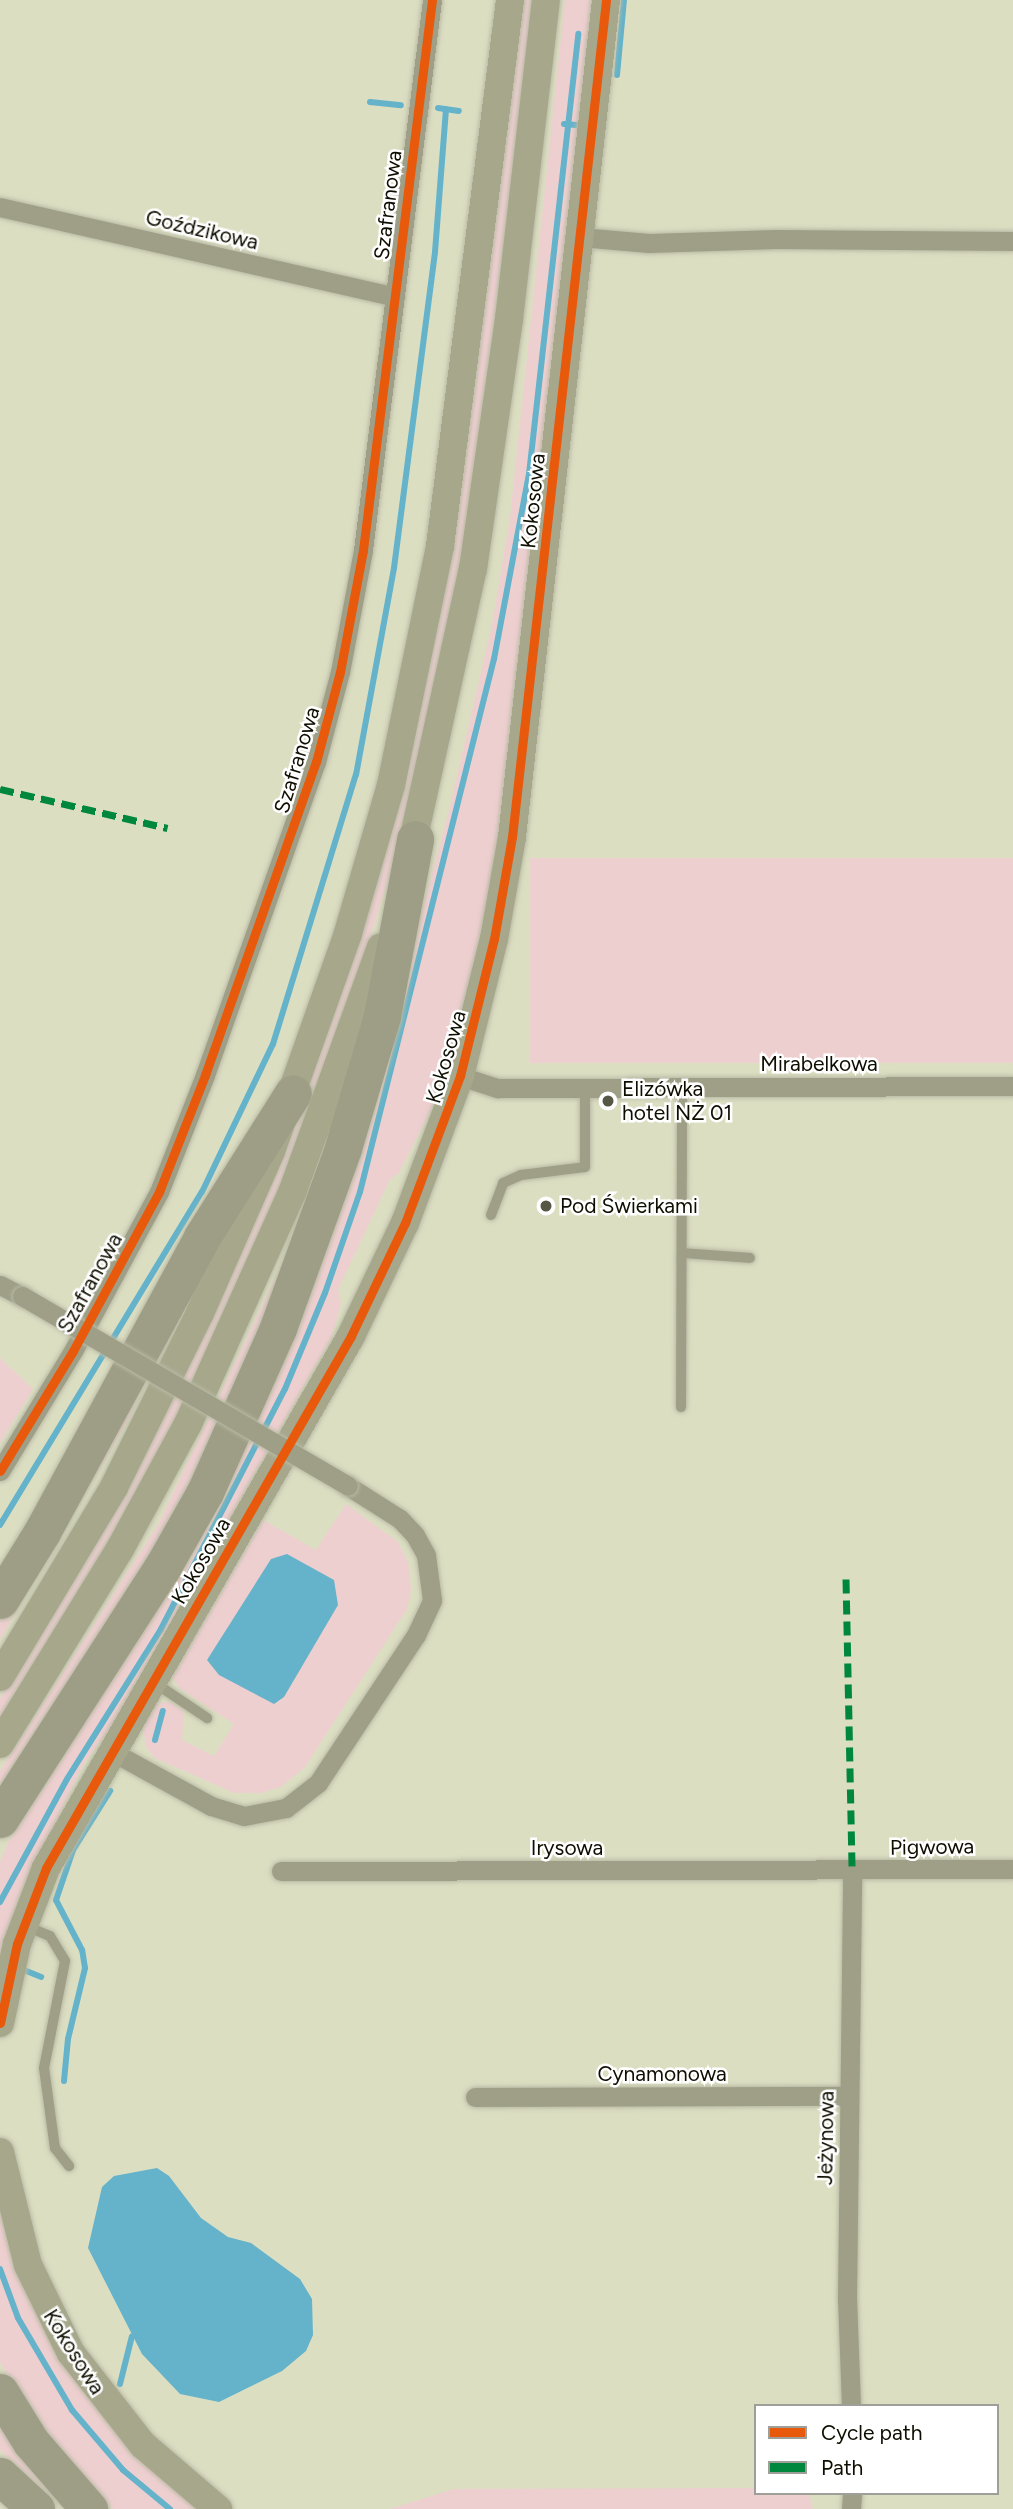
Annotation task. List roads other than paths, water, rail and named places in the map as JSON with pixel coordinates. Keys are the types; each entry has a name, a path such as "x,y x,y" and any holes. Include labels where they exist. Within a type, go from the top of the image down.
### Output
{"highway":[{"path":"2,1819 112,1651 199,1503 278,1328 331,1185 382,1016 415,839"},
{"path":"0,1600 48,1521 202,1237 293,1093"},
{"path":"0,2392 32,2442 89,2509"},
{"path":"0,2476 36,2509"}],"main road":[{"path":"0,1677 97,1517 157,1406 228,1251 293,1093 375,842 426,621 455,449 510,0"},
{"path":"0,1744 142,1510 225,1346 329,1100 415,839 473,569 509,318 546,0"},
{"name":"Kokosowa","path":"0,2023 22,1925 51,1858 351,1336 405,1223 460,1076 494,939 511,845 606,0"},
{"name":"Kokosowa","path":"0,2152 27,2264 71,2353 131,2432 218,2509"}],"street":[{"name":"Szafranowa","path":"0,1471 67,1361 159,1192 302,805 335,692 358,580 432,0"},
{"name":"Goździkowa","path":"0,207 395,297"},
{"path":"580,237 649,243 776,239 1013,241"},
{"name":"Mirabelkowa","path":"460,1076 498,1088 1013,1086"},
{"path":"0,1285 348,1486 400,1519 415,1535 426,1555 432,1600 416,1635 318,1783 286,1808 244,1816 212,1806 111,1751"},
{"name":"Pigwowa","path":"852,1870 1013,1869"},
{"name":"Irysowa","path":"281,1871 852,1870"},
{"name":"Jeżynowa","path":"851,2404 849,2096 852,1870"},
{"name":"Cynamonowa","path":"475,2097 849,2096"}],"lane":[{"path":"491,1215 503,1183 521,1174 585,1167 585,1088"},
{"path":"681,1407 682,1088"},
{"path":"682,1253 750,1258"},
{"path":"152,1681 207,1718"},
{"path":"22,1925 50,1936 65,1961 44,2068 55,2148 69,2166"}],"water":[{"path":"287,1554 334,1580 338,1605 284,1697 274,1704 219,1675 207,1660 271,1559"},
{"path":"157,2168 169,2176 201,2218 228,2237 251,2243 300,2279 312,2299 313,2335 306,2351 282,2371 219,2402 180,2394 142,2354 88,2248 102,2187 114,2176"}],"waterway":[{"path":"617,75 624,0"},
{"path":"0,1902 67,1779 161,1629 285,1389 325,1293 360,1192 494,659 529,474 578,34"},
{"path":"370,102 401,105"},
{"path":"438,108 459,111"},
{"path":"0,1525 202,1192 273,1044 356,775 394,568 435,252 446,109"},
{"path":"564,124 576,125"},
{"path":"155,1740 163,1711"},
{"path":"64,2081 68,2039 85,1968 82,1950 56,1900 73,1850 110,1791"},
{"path":"19,1968 41,1977"},
{"path":"0,2269 18,2318 72,2410 123,2470 170,2509"},
{"path":"120,2384 132,2336"}],"place":[{"name":"Elizówka hotel NŻ 01","path":"608,1101"},
{"name":"Pod Świerkami","path":"546,1206"}]}
